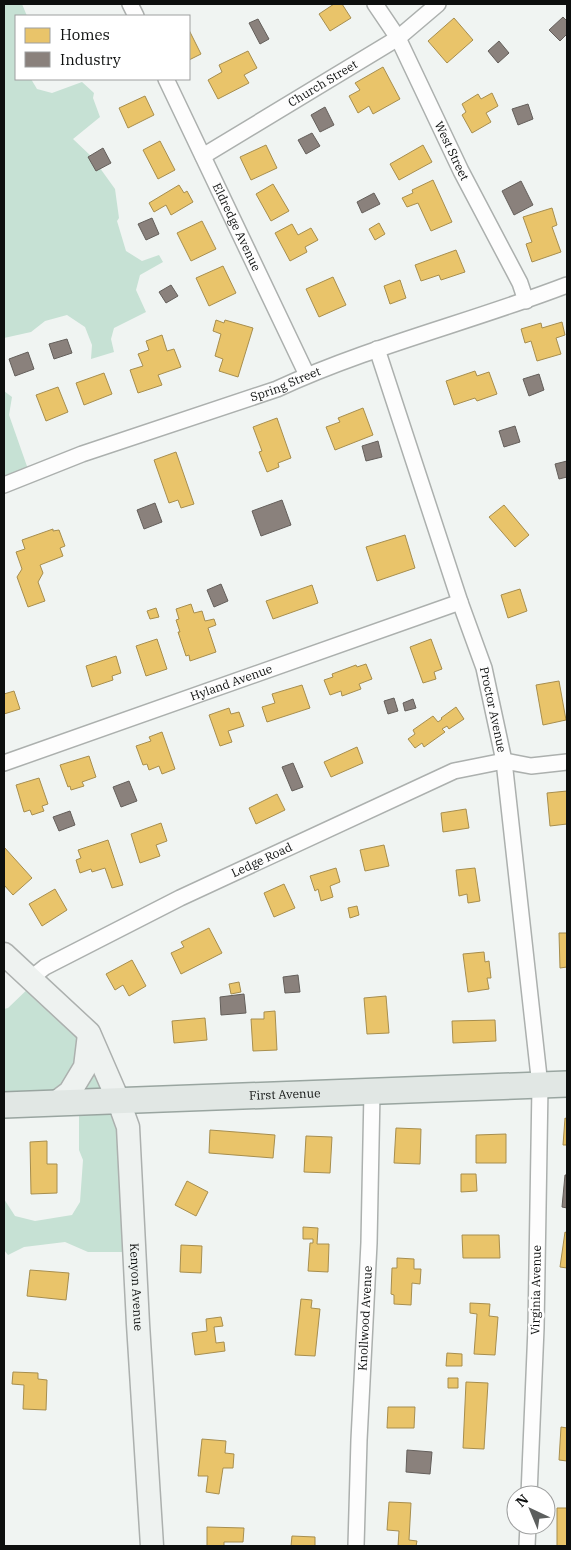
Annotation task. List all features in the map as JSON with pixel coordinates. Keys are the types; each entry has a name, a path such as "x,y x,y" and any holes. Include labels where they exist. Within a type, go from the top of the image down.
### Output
{"main road":[{"name":"First Avenue","path":"4,1105 567,1084"}],"street":[{"name":"West Street","path":"376,4 398,38 461,172 520,283 526,301"},
{"name":"Church Street","path":"203,156 398,38 438,4"},
{"name":"Eldredge Avenue","path":"166,80 307,375"},
{"name":"Spring Street","path":"4,484 91,451 277,389 307,375 377,349 526,301 567,285"},
{"name":"Proctor Avenue","path":"377,349 460,602 484,668 504,761 540,1086"},
{"name":"Hyland Avenue","path":"4,763 460,602"},
{"path":"504,761 531,766 567,762"},
{"name":"Ledge Road","path":"30,979 45,967 172,902 454,771 504,761"},
{"name":"Kenyon Avenue","path":"4,954 89,1033 128,1127 152,1546"},
{"path":"54,1104 70,1092 85,1067 89,1033"},
{"name":"Virginia Avenue","path":"529,1485 536,1328 540,1086"},
{"name":"Knollwood Avenue","path":"356,1546 359,1440 369,1243 372,1092"}],"green space":[{"path":"4,4 22,4 27,15 15,15 15,80 32,80 37,89 52,93 82,82 94,93 93,98 100,117 73,139 92,157 115,189 119,218 117,221 126,251 142,261 159,255 163,262 140,275 136,290 146,312 114,328 111,339 114,352 91,359 92,345 85,327 67,315 45,321 31,332 4,338"},
{"path":"4,391 12,397 9,415 29,472 4,485"},
{"path":"33,984 87,1041 119,1106 131,1252 88,1252 65,1242 24,1247 8,1255 4,1250 4,1199 15,1216 35,1221 72,1215 80,1202 83,1160 79,1150 79,1105 4,1105 4,1009 8,1008"}],"building: Homes":[{"path":"334,4 342,4 351,18 330,31 319,14"},
{"path":"454,18 473,40 447,63 428,41"},
{"path":"190,32 201,54 190,60"},
{"path":"248,51 257,68 244,75 249,83 218,99 208,80 222,72 219,65"},
{"path":"383,67 400,99 373,114 369,106 358,113 349,96 360,90 355,83"},
{"path":"492,93 498,106 486,113 491,122 472,133 462,115 466,112 462,104 478,94 481,99"},
{"path":"145,96 154,115 128,128 119,108"},
{"path":"160,141 175,170 158,179 143,150"},
{"path":"266,145 277,168 251,180 240,157"},
{"path":"423,145 432,162 399,180 390,164"},
{"path":"433,180 452,222 431,231 418,203 407,207 402,198 413,193 412,190"},
{"path":"273,184 289,211 271,221 256,194"},
{"path":"179,185 184,193 187,191 193,202 171,215 166,205 154,212 149,203"},
{"path":"552,208 557,225 552,227 561,252 532,262 526,244 532,242 523,217"},
{"path":"202,221 216,249 191,261 177,233"},
{"path":"379,223 385,234 375,240 369,229"},
{"path":"292,224 298,235 311,228 318,240 305,247 307,252 290,261 275,233"},
{"path":"456,250 465,272 441,280 439,275 421,281 415,265"},
{"path":"223,266 236,293 209,306 196,278"},
{"path":"333,277 346,305 319,317 306,289"},
{"path":"400,280 406,298 390,304 384,286"},
{"path":"216,320 224,323 225,320 253,328 238,377 219,371 223,359 215,356 221,334 213,331"},
{"path":"562,322 565,335 556,338 561,354 537,361 531,341 525,343 521,329 541,323 542,328"},
{"path":"162,335 167,351 174,349 181,367 158,375 162,385 138,393 130,370 143,366 138,354 149,350 146,341"},
{"path":"475,371 477,376 489,372 497,394 477,401 475,398 454,405 446,381"},
{"path":"104,373 112,394 84,405 76,383"},
{"path":"58,387 68,412 46,421 36,395"},
{"path":"363,408 373,435 335,450 326,427 340,422 338,418"},
{"path":"277,418 291,458 278,463 279,467 267,472 259,452 262,451 253,427"},
{"path":"176,452 194,504 181,508 178,500 169,503 154,460"},
{"path":"504,505 529,535 515,547 489,517"},
{"path":"53,529 53,531 59,530 65,546 60,548 63,556 40,565 43,573 38,582 45,601 28,607 17,577 22,569 16,552 25,549 22,540"},
{"path":"405,535 415,568 377,581 366,547"},
{"path":"312,585 318,603 273,619 266,601"},
{"path":"520,589 527,611 508,618 501,595"},
{"path":"191,604 194,613 202,611 205,621 214,619 216,625 208,628 216,652 190,661 189,655 186,656 178,632 180,632 176,620 179,619 176,609"},
{"path":"156,608 159,617 150,619 147,611"},
{"path":"157,639 167,669 146,676 136,646"},
{"path":"431,639 442,669 434,672 436,679 423,683 410,647"},
{"path":"116,656 121,673 112,676 113,680 92,687 86,666"},
{"path":"366,664 372,679 359,684 361,689 342,696 341,691 330,695 324,680 333,677 332,674 356,665 357,667"},
{"path":"559,681 566,720 543,725 536,685"},
{"path":"302,685 310,708 267,722 262,707 275,703 272,694"},
{"path":"14,691 20,709 4,714 4,694"},
{"path":"456,707 464,719 449,729 447,726 442,729 445,732 424,747 422,743 415,748 408,739 415,734 413,730 433,716 438,722"},
{"path":"229,708 231,714 239,712 244,726 228,731 232,742 220,746 209,715"},
{"path":"162,732 175,769 162,774 159,766 149,770 147,764 143,765 136,746 151,741 149,737"},
{"path":"357,747 363,763 331,777 324,762"},
{"path":"89,756 96,777 82,782 84,786 71,790 70,786 68,787 60,765"},
{"path":"39,778 48,804 42,806 44,811 32,815 30,810 24,812 16,785"},
{"path":"567,791 567,824 550,826 547,793"},
{"path":"277,794 285,810 256,824 249,808"},
{"path":"466,809 469,828 443,832 441,813"},
{"path":"161,823 167,841 156,845 160,856 140,863 131,834"},
{"path":"108,840 123,885 112,888 105,868 92,872 91,869 80,873 76,860 81,858 78,850"},
{"path":"384,845 389,866 365,871 360,850"},
{"path":"4,847 32,878 13,895 4,885"},
{"path":"336,868 340,882 330,886 333,897 321,901 318,889 315,891 310,876"},
{"path":"475,868 480,901 468,903 467,894 459,896 456,870"},
{"path":"284,884 295,908 274,917 264,893"},
{"path":"55,889 67,910 42,926 29,904"},
{"path":"357,906 359,915 350,918 348,908"},
{"path":"209,928 222,953 181,974 171,953 184,947 181,942"},
{"path":"559,933 567,933 567,967 560,968"},
{"path":"484,952 485,962 489,961 491,978 487,978 489,989 468,992 463,954"},
{"path":"132,960 146,986 129,996 123,985 115,990 106,974"},
{"path":"239,982 241,992 231,994 229,984"},
{"path":"386,996 389,1033 367,1034 364,998"},
{"path":"275,1011 277,1050 253,1051 251,1019 264,1019 264,1012"},
{"path":"205,1018 207,1040 174,1043 172,1021"},
{"path":"495,1020 496,1041 453,1043 452,1021"},
{"path":"565,1118 567,1119 567,1145 563,1145"},
{"path":"396,1128 421,1129 420,1164 394,1163"},
{"path":"210,1130 275,1135 273,1158 209,1153"},
{"path":"506,1134 506,1163 476,1163 476,1135"},
{"path":"306,1136 332,1137 330,1173 304,1172"},
{"path":"47,1141 47,1164 57,1164 57,1193 31,1194 30,1142"},
{"path":"461,1174 476,1174 477,1191 461,1192"},
{"path":"187,1181 208,1192 196,1216 175,1205"},
{"path":"303,1227 318,1228 317,1244 329,1244 328,1272 308,1271 310,1243 313,1243 313,1239 303,1239"},
{"path":"565,1232 567,1233 567,1268 560,1267"},
{"path":"462,1235 499,1235 500,1258 463,1258"},
{"path":"181,1245 202,1246 201,1273 180,1272"},
{"path":"397,1258 414,1259 414,1269 421,1269 420,1284 412,1283 411,1305 394,1304 394,1295 391,1294 392,1268 397,1268"},
{"path":"30,1270 69,1273 66,1300 27,1296"},
{"path":"301,1299 312,1300 311,1308 320,1309 315,1356 295,1355"},
{"path":"470,1303 490,1304 489,1316 498,1317 495,1355 474,1354 477,1314 470,1313"},
{"path":"221,1317 223,1326 214,1327 216,1343 224,1342 225,1351 195,1355 192,1333 207,1331 206,1319"},
{"path":"447,1353 462,1354 462,1366 446,1366"},
{"path":"13,1372 38,1373 38,1379 47,1380 46,1410 23,1409 24,1385 12,1384"},
{"path":"448,1378 458,1378 458,1388 448,1388"},
{"path":"466,1382 488,1383 484,1449 463,1448"},
{"path":"388,1407 415,1407 414,1428 387,1428"},
{"path":"561,1427 567,1428 567,1461 559,1460"},
{"path":"202,1439 226,1441 225,1453 234,1454 233,1468 223,1468 219,1494 206,1492 208,1476 198,1476"},
{"path":"389,1502 411,1503 409,1540 417,1541 416,1546 398,1546 399,1531 387,1530"},
{"path":"557,1508 567,1508 567,1546 557,1546"},
{"path":"207,1527 244,1528 243,1542 224,1542 224,1546 207,1546"},
{"path":"292,1536 315,1537 315,1546 291,1546"}],"building: Industry":[{"path":"563,17 567,21 567,34 560,41 549,30"},
{"path":"258,19 269,39 260,44 249,23"},
{"path":"499,41 509,53 498,63 488,51"},
{"path":"528,104 533,119 518,125 512,109"},
{"path":"325,107 334,125 320,132 311,115"},
{"path":"312,133 320,146 306,154 298,140"},
{"path":"103,148 111,163 96,171 88,157"},
{"path":"521,181 533,205 514,215 502,191"},
{"path":"374,193 380,204 362,213 357,202"},
{"path":"152,218 159,234 146,240 138,224"},
{"path":"171,285 178,296 166,303 159,292"},
{"path":"67,339 72,353 54,359 49,344"},
{"path":"28,352 34,369 15,376 9,359"},
{"path":"539,374 544,390 529,396 523,379"},
{"path":"515,426 520,442 504,447 499,431"},
{"path":"378,441 382,457 366,461 362,446"},
{"path":"567,461 567,477 559,479 555,464"},
{"path":"282,500 291,525 261,536 252,511"},
{"path":"155,503 162,522 144,529 137,510"},
{"path":"221,584 228,601 214,607 207,590"},
{"path":"394,698 398,711 388,714 384,701"},
{"path":"413,699 416,708 405,711 403,703"},
{"path":"293,763 303,787 292,791 282,767"},
{"path":"129,781 137,801 121,807 113,787"},
{"path":"70,811 75,825 59,831 53,817"},
{"path":"298,975 300,992 285,993 283,977"},
{"path":"244,994 246,1013 221,1015 220,997"},
{"path":"565,1175 567,1175 567,1208 562,1207"},
{"path":"407,1450 432,1452 430,1474 406,1472"}]}
